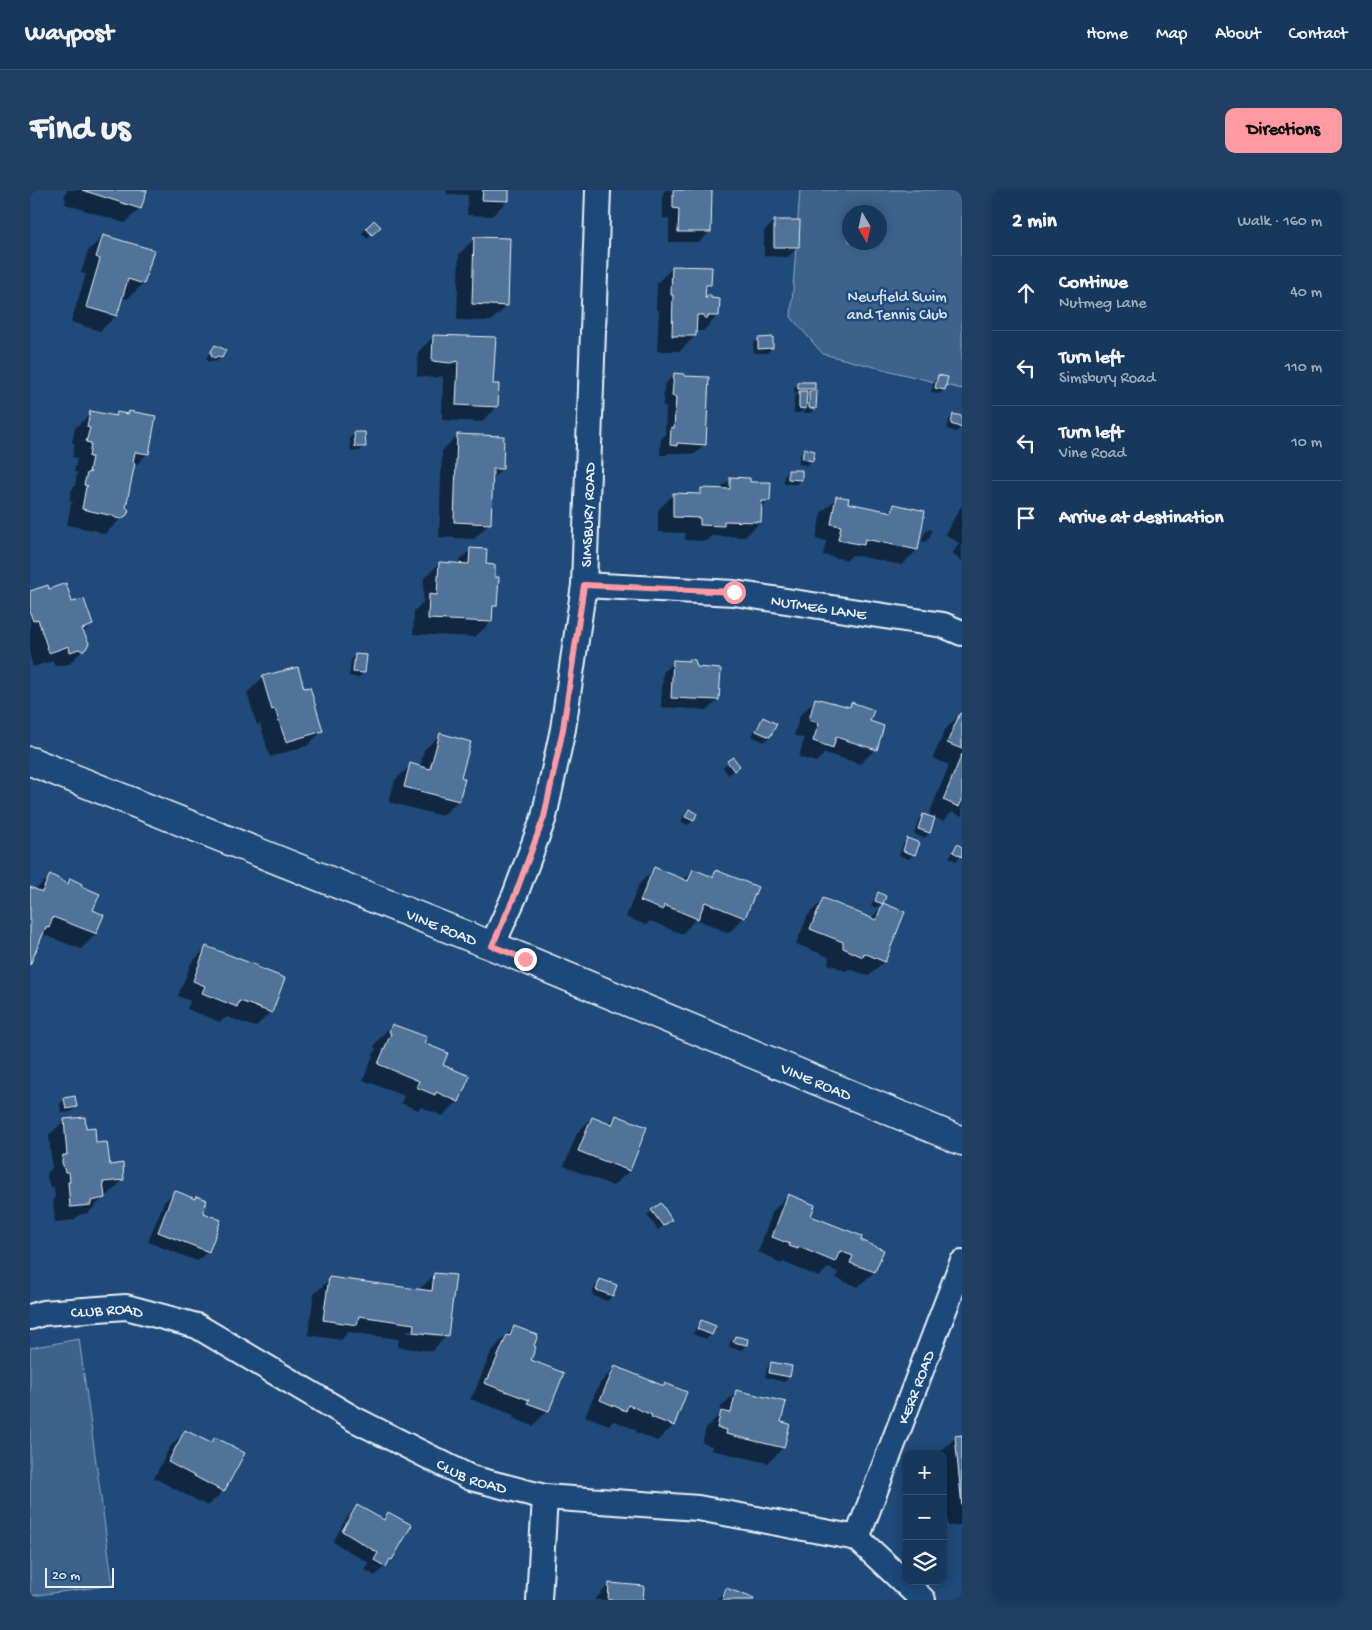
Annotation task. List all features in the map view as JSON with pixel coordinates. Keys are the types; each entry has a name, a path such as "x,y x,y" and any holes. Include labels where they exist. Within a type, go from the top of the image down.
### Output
{"street":[{"name":"SIMSBURY ROAD","path":"492,946 515,895 544,817 563,729 584,585 598,190"},
{"name":"NUTMEG LANE","path":"584,585 734,592 942,625 962,633"},
{"name":"VINE ROAD","path":"30,761 492,946 962,1141"},
{"name":"KERR ROAD","path":"857,1538 962,1263"},
{"name":"CLUB ROAD","path":"30,1317 43,1313 126,1307 198,1326 354,1419 471,1478 545,1497 698,1508 857,1538"},
{"path":"539,1600 545,1497"},
{"path":"857,1538 923,1600"}],"green space":[{"name":"Newfield Swim and Tennis Club","path":"800,190 962,190 962,389 823,354 791,317"},
{"path":"79,1339 113,1585 30,1596 30,1348"}],"building":[{"path":"82,190 147,190 141,209"},
{"path":"483,190 509,190 509,201 482,200"},
{"path":"673,190 712,190 711,232 678,232 679,209 673,208"},
{"path":"374,220 381,227 372,235 366,228"},
{"path":"774,220 800,220 799,247 774,247"},
{"path":"103,235 154,250 144,284 128,279 117,316 86,307 100,259 96,257"},
{"path":"474,237 510,238 508,306 472,304"},
{"path":"672,266 712,267 711,285 706,285 705,298 707,298 707,295 711,295 711,298 720,299 719,316 704,318 704,315 697,315 696,336 672,336"},
{"path":"433,335 496,337 493,384 499,384 498,407 456,405 458,361 450,363 432,361"},
{"path":"773,337 773,348 758,349 758,338"},
{"path":"215,345 226,350 222,358 211,356 212,354 210,353"},
{"path":"674,373 684,374 684,376 709,377 706,445 677,443 677,446 670,445 671,427 674,428 676,397 672,396"},
{"path":"938,375 948,377 945,390 935,388"},
{"path":"798,382 815,382 815,389 798,389"},
{"path":"799,391 807,391 806,409 799,408"},
{"path":"809,391 817,391 816,409 809,408"},
{"path":"90,411 116,416 117,412 128,414 129,411 156,416 149,454 135,452 133,462 135,463 126,507 129,510 127,515 121,519 82,509 86,487 88,486 84,485 87,473 91,472 89,472 92,457 89,457 91,443 86,442 90,428 87,427"},
{"path":"953,414 962,416 962,428 951,424"},
{"path":"354,432 365,432 366,447 355,447"},
{"path":"457,434 504,436 503,469 493,469 491,524 454,522"},
{"path":"804,448 815,451 813,461 802,459"},
{"path":"788,470 802,470 802,480 788,479"},
{"path":"730,477 750,478 750,482 771,482 770,501 762,501 761,522 724,521 724,526 700,525 700,518 673,517 673,493 701,494 701,488 730,489"},
{"path":"836,496 849,498 848,503 892,512 894,504 925,511 918,550 865,539 864,545 838,540 841,526 831,524"},
{"path":"470,548 487,549 486,564 495,565 495,577 499,577 497,606 493,606 492,622 428,619 429,594 437,595 439,562 469,564"},
{"path":"66,583 72,602 84,599 93,625 82,629 89,643 86,649 82,651 79,649 70,652 69,646 49,653 38,619 33,621 30,612 30,591 48,585 49,589"},
{"path":"355,654 367,655 365,673 353,672"},
{"path":"689,659 695,660 697,667 721,669 719,700 671,698 673,660 689,661"},
{"path":"298,667 304,688 310,687 323,731 286,742 275,709 272,710 262,676"},
{"path":"815,698 850,707 851,702 874,710 870,721 884,726 877,750 836,737 833,748 813,741 819,723 809,720"},
{"path":"960,713 962,714 962,749 947,743"},
{"path":"763,717 777,724 770,737 756,731"},
{"path":"440,733 471,742 461,777 465,779 459,801 404,787 410,763 430,769"},
{"path":"962,754 962,800 959,807 943,800"},
{"path":"733,757 740,766 734,771 727,761"},
{"path":"689,809 697,813 694,821 685,817"},
{"path":"923,814 935,818 930,833 918,829"},
{"path":"907,838 920,843 915,855 903,851"},
{"path":"957,844 962,847 962,857 953,852"},
{"path":"654,867 688,881 693,869 713,877 716,870 758,887 745,918 705,902 698,919 664,905 663,910 640,901"},
{"path":"50,874 68,884 70,878 82,884 81,886 100,894 93,910 104,915 97,934 53,917 49,928 46,927 30,965 30,887 42,892"},
{"path":"878,892 886,896 883,904 875,901"},
{"path":"823,898 876,920 883,903 905,912 885,962 864,953 863,957 843,948 843,942 810,929"},
{"path":"206,946 285,978 272,1013 239,1001 237,1007 202,993 205,986 193,981"},
{"path":"392,1024 427,1037 424,1043 448,1053 443,1065 470,1076 459,1102 436,1092 435,1095 416,1087 419,1081 378,1064 391,1033 389,1032"},
{"path":"75,1096 77,1107 66,1109 64,1098"},
{"path":"616,1115 647,1127 630,1171 578,1151 592,1117 612,1125"},
{"path":"85,1117 86,1128 95,1127 96,1143 107,1142 110,1165 123,1163 124,1180 103,1182 105,1198 91,1201 91,1205 70,1207 69,1172 65,1172 62,1162 63,1155 67,1155 64,1119"},
{"path":"174,1190 195,1199 196,1196 207,1200 203,1212 221,1220 209,1252 158,1232"},
{"path":"788,1194 815,1205 811,1216 862,1236 861,1240 884,1250 875,1272 850,1263 853,1256 840,1251 835,1262 799,1247 798,1249 789,1246 790,1244 772,1237"},
{"path":"661,1203 672,1220 663,1226 651,1210"},
{"path":"434,1273 456,1275 448,1336 413,1332 414,1324 359,1316 357,1325 323,1320 329,1277 432,1291"},
{"path":"600,1279 617,1285 613,1296 596,1290"},
{"path":"701,1320 716,1326 712,1335 697,1329"},
{"path":"514,1326 538,1335 531,1360 564,1373 549,1411 527,1403 529,1400 484,1383 486,1378 488,1379 507,1335 510,1336"},
{"path":"735,1336 748,1339 747,1345 733,1342"},
{"path":"771,1362 792,1366 790,1377 769,1373"},
{"path":"615,1366 664,1386 665,1383 687,1392 674,1426 628,1405 626,1411 600,1400"},
{"path":"736,1390 786,1402 781,1422 790,1424 784,1448 726,1434 727,1430 717,1428 721,1411 731,1413"},
{"path":"185,1430 211,1443 215,1437 245,1453 224,1492 168,1462"},
{"path":"962,1435 962,1506 955,1436"},
{"path":"357,1505 384,1520 388,1512 412,1525 386,1567 374,1560 378,1553 342,1531"},
{"path":"609,1583 644,1586 643,1600 608,1600"},
{"path":"726,1588 753,1598 754,1600 722,1600"}],"route":[{"path":"525,959 492,946 515,895 544,817 563,729 584,585 734,592"}]}
